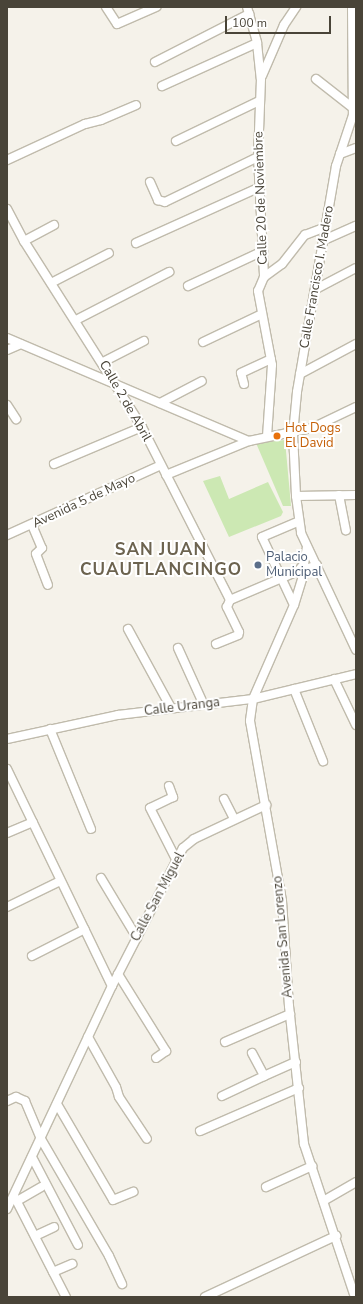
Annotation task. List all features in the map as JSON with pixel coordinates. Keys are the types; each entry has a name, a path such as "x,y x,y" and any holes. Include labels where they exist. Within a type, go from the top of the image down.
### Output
{"street":[{"path":"106,7 117,24 156,7"},
{"path":"261,79 284,25 296,7"},
{"name":"Calle Francisco I. Madero","path":"352,7 353,108 351,125 340,154 326,228 300,374 294,434 298,522 307,547 317,565 356,650"},
{"path":"155,62 248,11"},
{"name":"Calle 20 de Noviembre","path":"248,11 257,43 261,79 258,156 264,277 258,291 271,359 272,380 267,437"},
{"path":"162,86 257,43"},
{"path":"316,79 353,108"},
{"path":"176,142 259,101"},
{"path":"7,160 85,124 101,120 136,105"},
{"path":"340,154 356,148"},
{"path":"150,182 158,200 164,202 258,156"},
{"path":"136,243 260,187"},
{"name":"Calle 2 de Abril","path":"7,209 24,241 103,362 142,427 230,600 227,607 239,632 238,635 216,644"},
{"path":"24,241 54,225"},
{"path":"324,240 356,226"},
{"path":"264,277 282,264 305,236 326,228"},
{"path":"188,286 263,251"},
{"path":"51,283 109,253"},
{"path":"316,289 356,268"},
{"path":"76,320 169,272"},
{"path":"203,342 262,314"},
{"path":"7,338 249,441"},
{"path":"103,362 144,341"},
{"path":"7,350 21,344"},
{"path":"300,374 356,344"},
{"path":"244,384 240,373 271,359"},
{"path":"160,402 202,381"},
{"path":"7,405 16,419"},
{"path":"166,475 249,441 294,434 312,428 356,406"},
{"path":"54,464 142,427"},
{"name":"Avenida 5 de Mayo","path":"7,535 32,526 161,466"},
{"path":"296,496 339,494 356,495"},
{"path":"339,494 346,530"},
{"path":"294,605 262,537 298,522"},
{"path":"32,526 42,548 36,554 48,585"},
{"path":"230,600 298,571 304,564 307,547"},
{"name":"Avenida San Lorenzo","path":"317,565 306,571 294,605 253,699 250,721 282,901 290,1014 304,1144 324,1200 355,1297"},
{"path":"128,629 171,708"},
{"path":"178,648 203,703"},
{"name":"Calle Uranga","path":"7,739 118,715 203,703 253,699 356,674"},
{"path":"334,679 356,724"},
{"path":"294,689 323,761"},
{"path":"50,729 91,829"},
{"path":"7,769 112,986"},
{"path":"169,786 173,797 150,808 177,861"},
{"path":"224,799 234,819"},
{"name":"Calle San Miguel","path":"7,1209 15,1198 32,1157 112,986 183,848 194,839 266,805"},
{"path":"7,833 33,822"},
{"path":"101,878 137,938"},
{"path":"7,907 60,881"},
{"path":"32,956 85,929"},
{"path":"118,974 166,1051 156,1058"},
{"path":"225,1042 290,1014"},
{"path":"88,1037 116,1087 119,1097 147,1139"},
{"path":"252,1053 264,1076"},
{"path":"222,1096 296,1062"},
{"path":"200,1131 299,1088"},
{"path":"7,1101 16,1097 25,1101 41,1138 109,1256 122,1284"},
{"path":"57,1104 113,1200 117,1200 133,1192"},
{"path":"32,1157 78,1245"},
{"path":"266,1187 312,1166"},
{"path":"324,1200 356,1182"},
{"path":"41,1187 15,1198 66,1297"},
{"path":"35,1236 54,1227"},
{"path":"205,1297 336,1236"},
{"path":"53,1272 72,1264"}],"green space":[{"path":"285,440 291,506 283,506 256,443"},
{"path":"220,476 229,499 268,482 283,512 281,516 229,537 203,481"}],"place":[{"name":"Hot Dogs El David","path":"277,436"},
{"name":"Palacio Municipal","path":"258,565"}],"district":[{"name":"SAN JUAN CUAUTLANCINGO","path":"161,560"}]}
